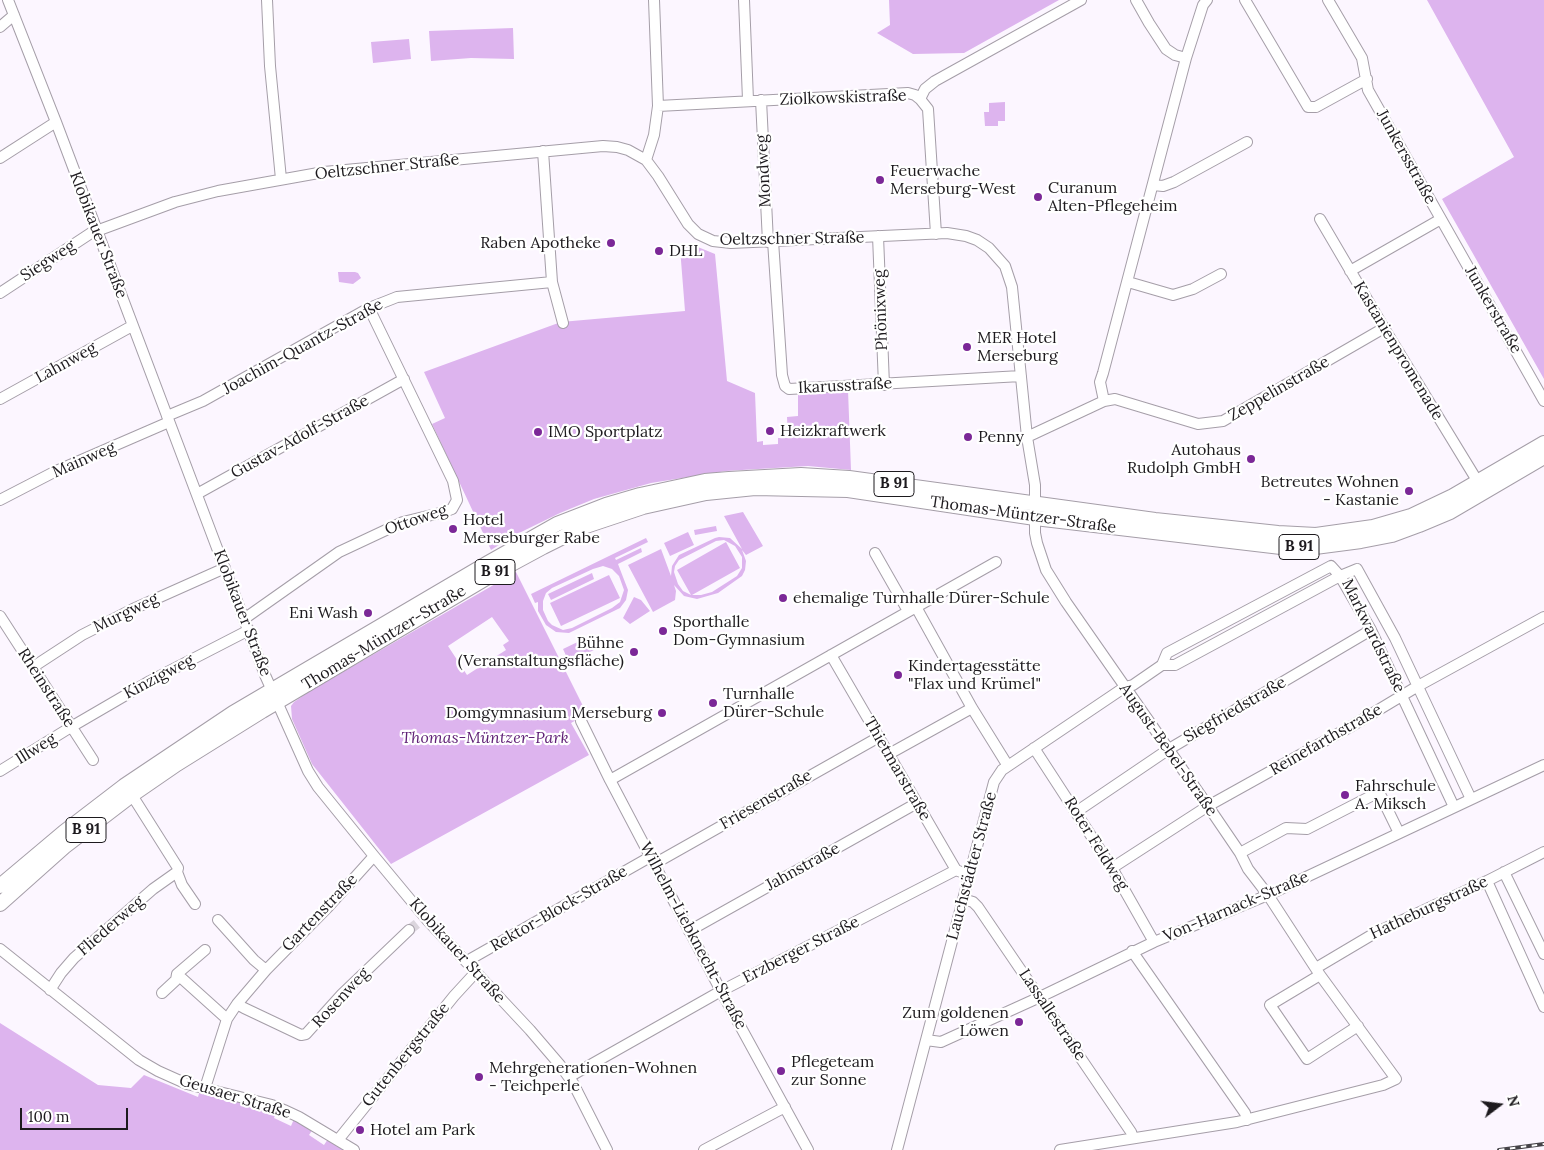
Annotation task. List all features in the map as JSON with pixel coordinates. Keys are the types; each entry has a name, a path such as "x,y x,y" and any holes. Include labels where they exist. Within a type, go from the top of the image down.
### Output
{"main road":[{"name":"Thomas-Müntzer-Straße","path":"1035,511 1164,521 1278,533 1316,534 1352,531 1390,523 1432,507 1544,443"},
{"name":"Thomas-Müntzer-Straße","path":"0,904 64,847 132,795 275,695 488,563 557,524 606,505 640,495 705,481 848,490 1035,511 1281,546 1315,547 1392,535 1419,525 1450,512 1544,457"},
{"name":"Thomas-Müntzer-Straße","path":"0,886 64,832 124,786 195,738 275,695"}],"street":[{"name":"Klobikauer Straße","path":"8,0 244,619 308,771 421,920 467,961 530,1030 569,1077 607,1150"},
{"path":"267,0 270,66 281,179"},
{"path":"646,160 654,135 658,106 654,0"},
{"path":"744,0 748,100"},
{"path":"920,99 926,88 935,80 1082,0"},
{"path":"1136,0 1166,49 1174,55 1186,58"},
{"path":"1245,0 1308,107 1316,107 1367,79"},
{"name":"Junkersstraße","path":"1328,0 1362,58 1368,90 1441,219 1350,270"},
{"path":"1104,401 1100,382 1186,58 1205,2"},
{"path":"0,27 14,15"},
{"name":"Ziolkowskistraße","path":"658,106 908,93 920,99 928,109 936,234"},
{"name":"Mondweg","path":"761,100 771,242"},
{"path":"0,158 56,122"},
{"path":"1153,185 1162,186 1174,182 1247,142"},
{"name":"Oeltzschner Straße","path":"97,232 175,202 218,191 281,179 324,172 611,146 633,152 646,160 684,218 698,234 708,240 720,243 771,242 957,234 977,240 996,255 1005,266 1012,287 1027,437 1033,470 1035,511"},
{"path":"543,151 552,282 563,323"},
{"name":"Kastanienpromenade","path":"1320,219 1478,482"},
{"name":"Junkerstraße","path":"1441,219 1544,401"},
{"name":"Siegweg","path":"0,293 91,234 97,232"},
{"name":"Phönixweg","path":"878,236 884,385"},
{"name":"Ikarusstraße","path":"771,242 782,376 785,386 789,389 1021,376"},
{"path":"1128,282 1172,295 1194,289 1221,274"},
{"name":"Joachim-Quantz-Straße","path":"168,419 203,402 369,308 398,297 552,282"},
{"name":"Ottoweg","path":"244,619 339,552 403,522 437,515 452,508 457,500 453,481 369,308"},
{"name":"Lahnweg","path":"0,399 132,326"},
{"name":"Zeppelinstraße","path":"1027,437 1104,401 1115,399 1198,424 1223,421 1384,328"},
{"name":"Gustav-Adolf-Straße","path":"197,494 404,379"},
{"name":"Mainweg","path":"0,500 56,471 168,419"},
{"name":"August-Bebel-Straße","path":"1035,511 1037,543 1046,570 1066,602 1208,806 1240,853 1248,869 1318,971 1396,1079 1383,1085 1247,1120"},
{"path":"875,553 912,609 1008,766"},
{"path":"610,780 996,562"},
{"name":"Lauchstädter Straße","path":"897,1150 969,874 994,782 998,774 1125,687 1133,685 1162,665 1167,653 1331,566 1340,576 1176,665 1162,665"},
{"name":"Murgweg","path":"33,667 82,635 133,609 225,568"},
{"name":"Markwardstraße","path":"1454,807 1371,630 1340,576 1357,569 1395,638 1471,799"},
{"name":"Rheinstraße","path":"0,617 93,760"},
{"name":"Reinefarthstraße","path":"1112,868 1208,806 1350,727 1418,686 1542,622"},
{"name":"Kinzigweg","path":"71,727 150,681 249,630"},
{"name":"Siegfriedstraße","path":"1076,812 1169,749 1371,630"},
{"name":"Thietmarstraße","path":"831,655 956,870"},
{"path":"889,754 972,708"},
{"name":"Wilhelm-Liebknecht-Straße","path":"581,721 689,931 808,1150"},
{"name":"Illweg","path":"0,771 71,727"},
{"name":"Friesenstraße","path":"652,861 879,737"},
{"name":"Roter Feldweg","path":"1034,748 1112,868 1154,942"},
{"name":"Von-Harnack-Straße","path":"926,1040 941,1042 1154,942 1268,896 1544,764"},
{"path":"1240,853 1286,828 1307,829 1379,792 1399,833"},
{"path":"135,800 178,870 182,885 195,904"},
{"name":"Jahnstraße","path":"689,931 916,803"},
{"name":"Hatheburgstraße","path":"1318,971 1375,932 1487,881 1544,852"},
{"name":"Gartenstraße","path":"204,1088 227,1019 266,970 329,906 374,856"},
{"name":"Rektor-Block-Straße","path":"467,961 652,861"},
{"name":"Fliederweg","path":"50,990 74,958 153,889 178,870"},
{"path":"956,870 969,874"},
{"name":"Erzberger Straße","path":"569,1077 721,991 956,870"},
{"path":"1504,872 1541,940 1544,954"},
{"path":"1487,881 1544,1007"},
{"name":"Lassallestraße","path":"963,898 973,902 978,907 1132,1132 1133,1138"},
{"path":"218,920 254,960 266,970"},
{"name":"Rosenweg","path":"238,1004 301,1035 306,1034 342,994 410,930"},
{"name":"Geusaer Straße","path":"0,949 139,1060 158,1071 204,1088 272,1105 354,1150"},
{"path":"162,993 176,980 177,974 205,950"},
{"path":"1060,1150 1247,1120 1239,1105 1132,952"},
{"path":"1318,971 1270,1006 1307,1059 1358,1026"},
{"name":"Gutenbergstraße","path":"338,1140 454,996 476,972"},
{"path":"177,974 227,1019"},
{"path":"704,1150 785,1107"}],"green space":[{"path":"889,0 1059,0 964,53 913,54 877,33 890,25"},
{"path":"1427,0 1544,0 1544,379 1442,199 1514,157"},
{"path":"513,28 514,59 471,58 431,61 429,31"},
{"path":"409,39 411,59 373,63 371,42"},
{"path":"1005,102 1005,121 998,121 998,126 985,126 984,112 989,112 989,103"},
{"path":"693,245 715,254 727,381 755,393 757,442 763,441 763,445 778,444 778,438 788,438 787,417 798,416 798,393 848,390 851,470 808,466 726,471 651,483 594,499 560,513 515,535 491,550 432,424 445,418 424,372 561,322 685,311 680,248"},
{"path":"338,272 355,272 361,278 353,284 339,282"},
{"path":"743,512 763,546 746,555 742,550 746,561 742,576 718,593 697,599 684,596 674,585 676,591 675,600 653,612 628,565 661,549 671,576 672,566 679,555 715,538 730,538 742,549 724,516","holes":["724,540 735,546 742,557 742,568 737,576 712,592 692,595 740,568 726,542 677,570 691,595 683,591 678,584 674,572 679,560 716,541"]},
{"path":"716,526 717,531 695,535 694,530"},
{"path":"688,532 694,545 670,556 664,543"},
{"path":"646,538 648,542 615,558 616,560 641,548 642,552 618,564 628,590 626,600 620,608 569,633 556,632 546,625 538,611 538,602 535,603 531,594","holes":["603,566 612,569 619,576 624,590 620,602 572,628 563,630 548,621 543,610 543,601 546,593 552,588 593,569"]},
{"name":"Thomas-Müntzer-Park","path":"516,572 587,714 571,723 589,755 391,864 312,764 292,719 291,706 310,691","holes":["492,617 509,641 503,645 506,650 467,675 448,646"]},
{"path":"592,573 594,579 551,600 548,594"},
{"path":"609,575 620,598 561,626 550,603"},
{"path":"634,597 641,600 650,611 630,624 623,618"},
{"path":"588,637 594,650 569,662 563,649"},
{"path":"0,1023 98,1085 131,1088 144,1075 198,1097 200,1090 277,1111 274,1118 291,1126 294,1119 313,1129 309,1135 324,1145 328,1139 346,1150 0,1150"}],"tunnel":[{"path":"409,930 418,923"}],"railway":[{"path":"1499,1150 1544,1144"}],"place":[{"name":"Feuerwache Merseburg-West","path":"880,180"},
{"name":"Curanum Alten-Pflegeheim","path":"1038,197"},
{"name":"Raben Apotheke","path":"611,243"},
{"name":"DHL","path":"659,251"},
{"name":"MER Hotel Merseburg","path":"967,347"},
{"name":"Heizkraftwerk","path":"770,431"},
{"name":"IMO Sportplatz","path":"538,432"},
{"name":"Penny","path":"968,437"},
{"name":"Autohaus Rudolph GmbH","path":"1251,459"},
{"name":"Betreutes Wohnen - Kastanie","path":"1409,491"},
{"name":"Hotel Merseburger Rabe","path":"453,529"},
{"name":"ehemalige Turnhalle Dürer-Schule","path":"783,598"},
{"name":"Eni Wash","path":"368,613"},
{"name":"Sporthalle Dom-Gymnasium","path":"663,631"},
{"name":"Bühne (Veranstaltungsfläche)","path":"634,652"},
{"name":"Kindertagesstätte \"Flax und Krümel\"","path":"898,675"},
{"name":"Turnhalle Dürer-Schule","path":"713,703"},
{"name":"Domgymnasium Merseburg","path":"662,713"},
{"name":"Fahrschule A. Miksch","path":"1345,795"},
{"name":"Zum goldenen Löwen","path":"1019,1022"},
{"name":"Pflegeteam zur Sonne","path":"781,1071"},
{"name":"Mehrgenerationen-Wohnen - Teichperle","path":"479,1077"},
{"name":"Hotel am Park","path":"360,1130"}]}
